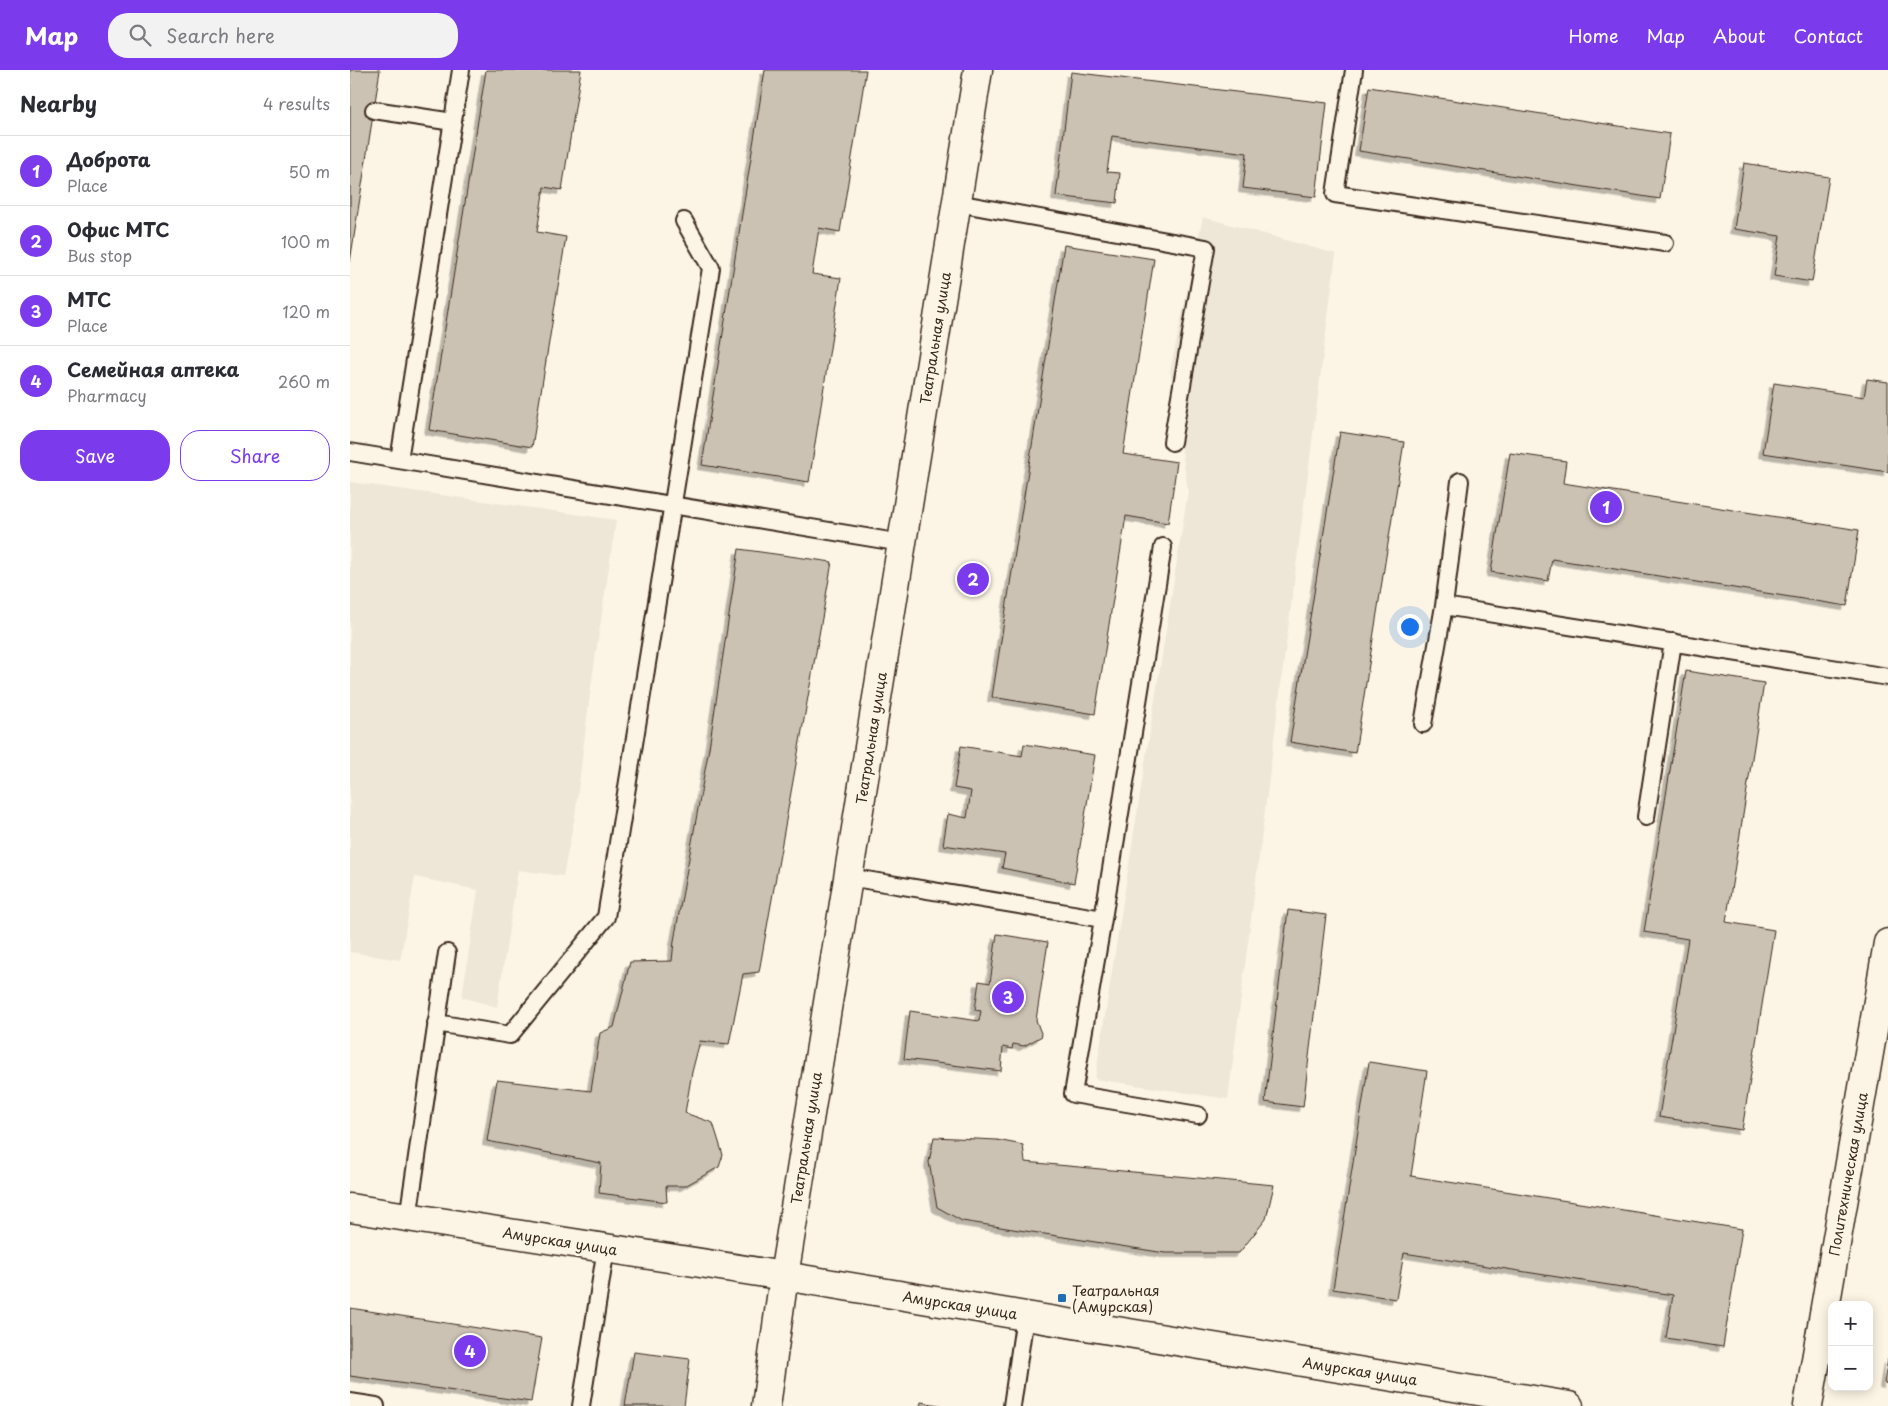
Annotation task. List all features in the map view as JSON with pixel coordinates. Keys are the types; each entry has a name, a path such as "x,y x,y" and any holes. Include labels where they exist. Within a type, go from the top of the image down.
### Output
{"street":[{"name":"Театральная улица","path":"766,1406 784,1276 978,70"},
{"name":"Политехническая улица","path":"1808,1406 1888,943"},
{"name":"Амурская улица","path":"350,1208 784,1276 1569,1406"}],"lane":[{"path":"398,460 461,70"},
{"path":"1354,70 1336,194 1665,243"},
{"path":"374,110 452,122"},
{"path":"957,203 1206,248 1172,442"},
{"path":"436,1023 510,1035 606,917 711,268 684,221"},
{"path":"350,452 902,543"},
{"path":"1423,724 1444,606 1460,481"},
{"path":"1163,547 1073,1094 1198,1115"},
{"path":"1444,606 1888,677"},
{"path":"1646,817 1673,642"},
{"path":"848,877 1103,919"},
{"path":"408,1218 436,1023 448,954"},
{"path":"581,1406 606,1248"},
{"path":"1012,1406 1025,1316"},
{"path":"350,1402 376,1406"}],"shaded area":[{"path":"1203,217 1336,254 1228,1099 1095,1079 1188,491 1170,371"},
{"path":"350,482 616,520 591,686 575,816 563,876 518,870 497,1007 462,997 478,890 415,877 400,960 350,952"}],"building":[{"path":"350,70 380,70 350,262"},
{"path":"486,70 581,70 562,190 544,187 537,232 566,237 532,447 429,430"},
{"path":"765,70 866,70 840,232 819,228 812,274 841,278 809,482 702,465"},
{"path":"1071,72 1327,103 1316,197 1243,188 1247,153 1112,136 1107,172 1120,173 1117,203 1056,196"},
{"path":"1369,87 1670,134 1660,199 1359,151"},
{"path":"1744,163 1829,177 1812,282 1774,276 1780,236 1734,229"},
{"path":"1064,245 1154,259 1123,454 1177,462 1168,523 1126,516 1095,714 992,697"},
{"path":"1867,379 1888,382 1888,472 1763,453 1774,383 1864,397"},
{"path":"1340,432 1404,442 1355,753 1290,742"},
{"path":"1510,453 1566,461 1563,483 1859,530 1847,606 1552,559 1548,581 1491,572"},
{"path":"739,549 832,562 759,972 743,974 729,1044 700,1041 692,1072 685,1113 713,1123 723,1155 719,1167 685,1186 666,1186 667,1202 599,1193 601,1163 487,1141 497,1080 591,1091 600,1033 614,1027 630,962 672,961 709,748"},
{"path":"1686,671 1764,683 1726,922 1774,930 1742,1130 1659,1117 1688,939 1644,932"},
{"path":"1024,744 1095,755 1074,883 1002,868 1005,854 943,845 948,814 967,818 971,791 954,788 961,746 1022,756"},
{"path":"1288,910 1326,915 1303,1107 1265,1102"},
{"path":"997,934 1048,942 1036,1020 1042,1036 1024,1046 1013,1044 1012,1049 1003,1047 1001,1071 904,1059 910,1011 979,1021 981,1011 975,1010 979,981 990,983"},
{"path":"1369,1062 1427,1071 1411,1176 1742,1229 1723,1347 1666,1338 1673,1295 1404,1253 1396,1299 1333,1289"},
{"path":"934,1137 997,1140 1023,1145 1025,1162 1274,1185 1266,1219 1239,1253 1165,1253 962,1221 937,1207 929,1162"},
{"path":"350,1308 542,1338 531,1402 350,1376"},
{"path":"634,1352 690,1359 684,1406 625,1406"},
{"path":"1888,1359 1888,1384 1884,1383"},
{"path":"921,1402 945,1406 920,1406"}],"place":[{"name":"Доброта","path":"1606,507"},
{"name":"Офис МТС","path":"973,579"},
{"name":"МТС","path":"1008,997"},
{"name":"Театральная (Амурская)","path":"1062,1298"},
{"name":"Семейная аптека","path":"470,1351"}]}
